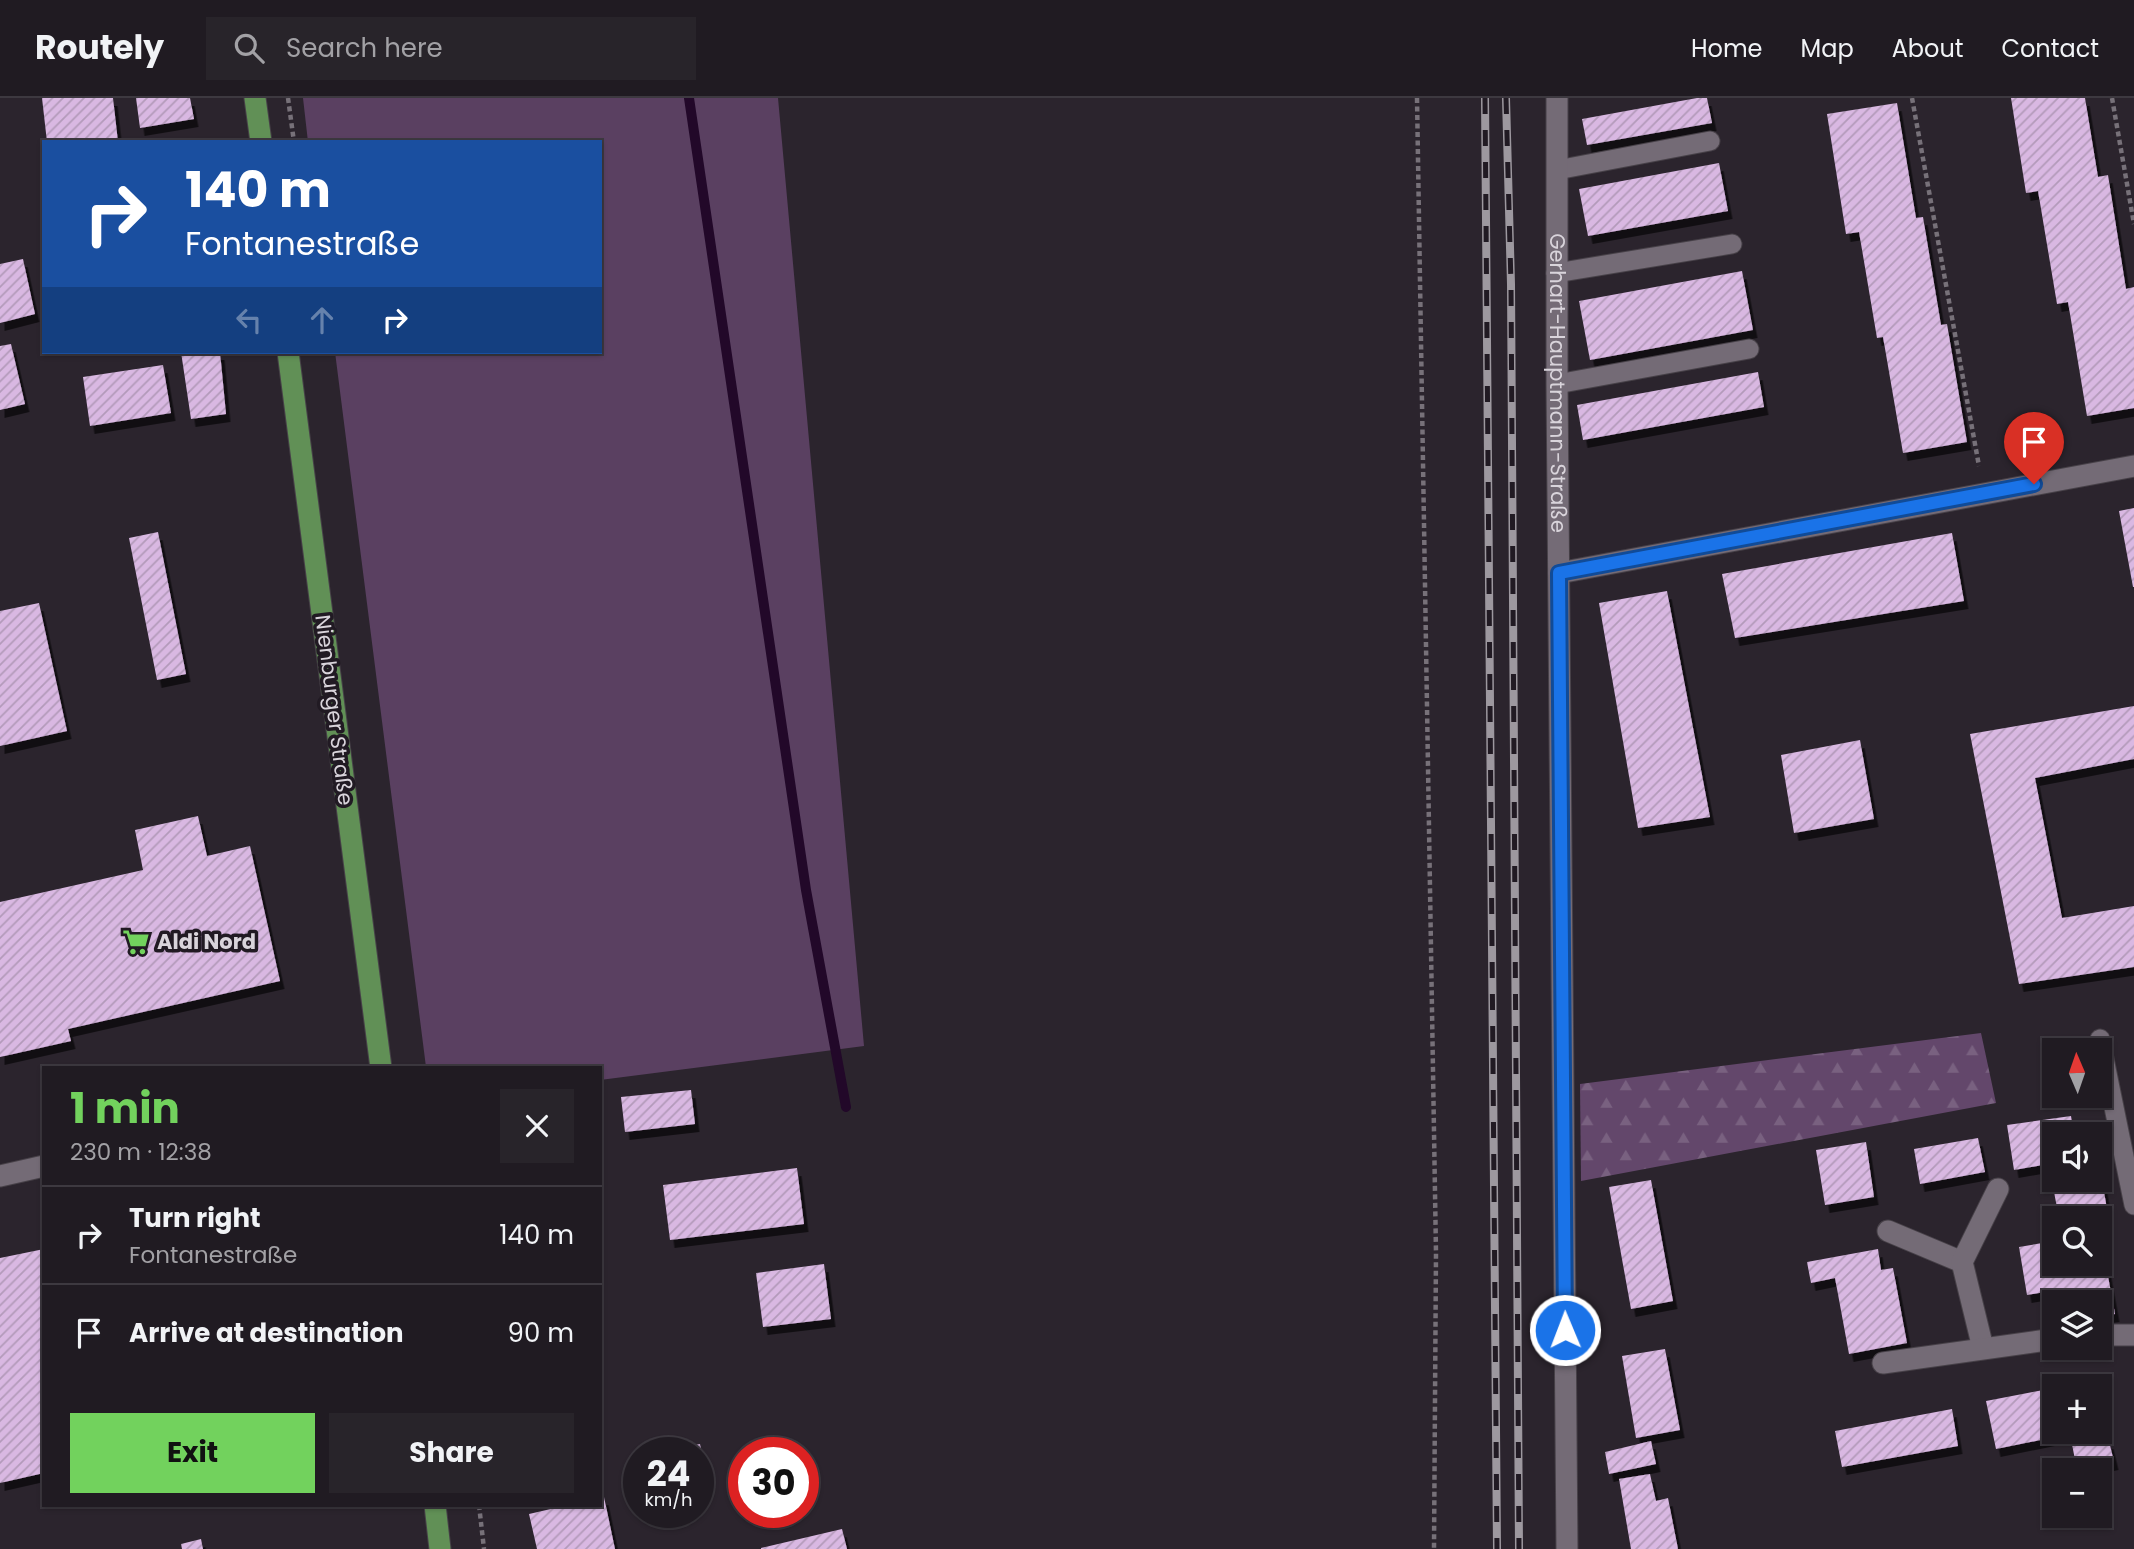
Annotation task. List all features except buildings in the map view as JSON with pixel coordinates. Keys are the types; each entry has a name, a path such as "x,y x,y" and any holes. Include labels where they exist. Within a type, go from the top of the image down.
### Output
{"main road":[{"path":"255,98 261,140"},
{"name":"Nienburger Straße","path":"288,354 381,1066"},
{"path":"435,1507 440,1549"}],"street":[{"name":"Gerhart-Hauptmann-Straße","path":"1557,98 1556,273 1567,1549"},
{"path":"1559,573 2134,466"},
{"path":"0,1176 42,1166"},
{"path":"1983,1348 1962,1262 1998,1189"},
{"path":"1888,1231 1962,1262"},
{"path":"2112,1335 2134,1335"},
{"path":"1883,1363 2042,1341"}],"lane":[{"path":"1557,170 1710,141"},
{"path":"1556,273 1732,244"},
{"path":"1557,384 1749,349"},
{"path":"2112,1098 2134,1205"}],"path":[{"path":"288,98 294,140"},
{"path":"1417,98 1436,1253 1434,1549"},
{"path":"1912,98 1984,492"},
{"path":"2112,98 2134,224"},
{"path":"479,1507 485,1549"}],"shaded area":[{"path":"303,98 778,98 864,1046 602,1080 602,1066 426,1066 335,354 602,354 602,140 308,140"}],"green space":[{"path":"1981,1033 1996,1103 1581,1181 1580,1084"}],"waterway":[{"path":"689,98 806,890 846,1107"}],"railway":[{"path":"1485,98 1497,1549"},
{"path":"1506,98 1511,284 1519,1549"}],"place":[{"name":"Aldi Nord","path":"136,942"}],"route":[{"path":"1565,1330 1559,573 2034,484"}]}
